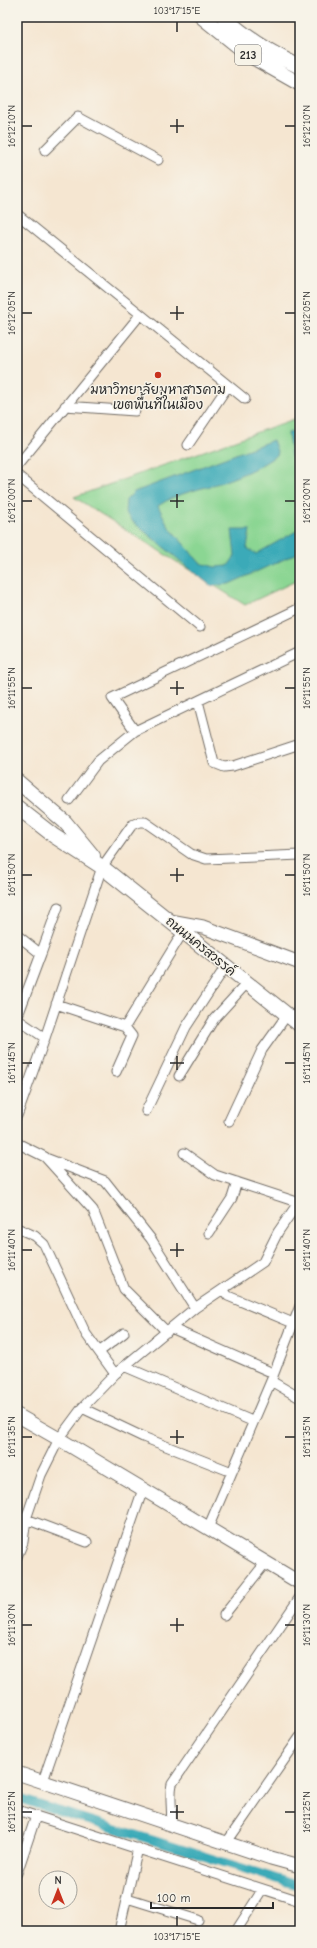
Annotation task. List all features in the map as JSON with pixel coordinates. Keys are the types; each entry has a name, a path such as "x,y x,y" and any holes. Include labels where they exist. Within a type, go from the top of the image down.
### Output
{"main road":[{"name":"213","path":"202,17 248,55 300,84"},
{"name":"213","path":"224,17 233,26 260,44 300,67"},
{"name":"ถนนนครสวรรค์","path":"17,781 65,822 102,867"},
{"name":"ถนนนครสวรรค์","path":"17,807 54,836 102,867 300,1025"},
{"path":"54,836 65,822"}],"street":[{"path":"295,17 300,20"},
{"path":"45,150 78,117 158,160"},
{"path":"17,214 245,399"},
{"path":"19,460 140,315"},
{"path":"188,445 228,386"},
{"path":"65,406 135,411"},
{"path":"17,475 200,627"},
{"path":"135,731 112,698 300,608"},
{"path":"69,800 98,761 135,731 300,652"},
{"path":"198,701 214,763 220,766 233,766 300,744"},
{"path":"17,1116 45,1038 102,867 132,825 139,822 145,822 191,854 206,859 300,855"},
{"path":"45,1038 17,1019 58,907"},
{"path":"170,922 203,927 300,963"},
{"path":"125,1027 183,932"},
{"path":"17,935 41,954"},
{"path":"146,1111 186,1027 226,966"},
{"path":"179,1076 214,1019 247,983"},
{"path":"56,1004 125,1027 132,1036 116,1072"},
{"path":"229,1121 262,1050 287,1015"},
{"path":"17,1143 45,1157 105,1181 151,1239 195,1308"},
{"path":"17,1557 22,1542 22,1518 59,1438 82,1408 115,1374 126,1367 195,1308 263,1262 278,1232 299,1203 215,1175 184,1153"},
{"path":"45,1157 93,1210 124,1289 169,1330 272,1377 300,1398"},
{"path":"209,1233 232,1198 237,1182"},
{"path":"17,1228 35,1236 44,1244 86,1334 115,1374"},
{"path":"223,1289 228,1296 293,1323"},
{"path":"208,1528 252,1421 272,1377 300,1306"},
{"path":"99,1352 124,1334"},
{"path":"126,1367 252,1421"},
{"path":"82,1408 144,1437 232,1472"},
{"path":"17,1415 59,1438 300,1582"},
{"path":"43,1781 143,1488"},
{"path":"22,1518 87,1542"},
{"path":"224,1615 266,1562"},
{"path":"171,1824 172,1784 300,1597"},
{"path":"227,1842 300,1737"},
{"path":"17,1774 43,1781 300,1866"},
{"path":"17,1810 300,1901"},
{"path":"17,1873 36,1816"},
{"path":"119,1931 138,1848"},
{"path":"236,1931 263,1889"},
{"path":"126,1898 198,1920"}],"green space":[{"path":"300,417 300,579 245,605 74,497"}],"water":[{"path":"300,429 300,472 291,456 288,433"},
{"path":"273,440 278,454 265,463 214,485 173,497 158,506 169,527 200,563 215,567 228,566 235,556 232,530 250,530 247,548 256,554 300,529 300,552 229,584 211,586 133,522 125,512 126,500 134,492"}],"waterway":[{"path":"17,1798 300,1886"}],"place":[{"name":"มหาวิทยาลัยมหาสารคาม เขตพื้นที่ในเมือง","path":"158,375"}]}
